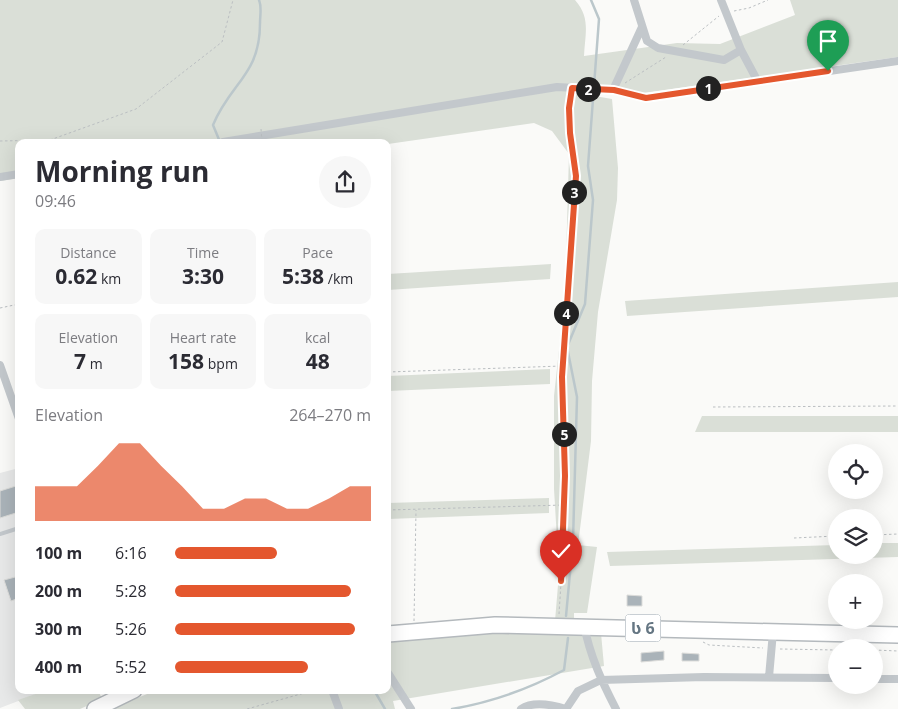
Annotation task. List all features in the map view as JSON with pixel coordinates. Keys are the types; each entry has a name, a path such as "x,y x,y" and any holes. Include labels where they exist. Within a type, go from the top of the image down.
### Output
{"highway":[{"name":"ს 6","path":"391,634 495,625 584,625 773,632 898,634"},
{"path":"94,709 126,694"}],"street":[{"path":"634,0 647,41 658,48 724,60 741,50"},
{"path":"721,0 741,50 757,80"},
{"path":"614,90 642,27"},
{"path":"248,139 557,87 614,90 646,98 757,80 898,61"},
{"path":"0,177 15,175"},
{"path":"0,365 15,408"},
{"path":"584,625 588,646 601,680 616,709"},
{"path":"769,677 773,632"},
{"path":"391,678 411,709"},
{"path":"521,709 526,706 553,705 566,709 578,691 601,680 828,678"},
{"path":"883,679 898,680"},
{"path":"333,694 339,709"}],"lane":[{"path":"0,534 15,529"}],"path":[{"path":"53,139 136,109 222,42 233,0"},
{"path":"614,90 676,51 725,12 749,8 768,0"},
{"path":"558,625 565,505 563,366 576,176 570,133 569,108 572,88"},
{"path":"261,129 262,139"},
{"path":"0,141 15,141"},
{"path":"0,308 15,305"},
{"path":"391,372 563,366"},
{"path":"713,407 898,406"},
{"path":"391,510 565,505"},
{"path":"414,631 416,509"},
{"path":"883,535 898,534"},
{"path":"794,538 828,536"},
{"path":"700,640 709,645 828,650"},
{"path":"883,650 898,650"},
{"path":"247,709 301,694"}],"shaded area":[{"path":"0,0 575,0 583,13 586,26 584,56 677,43 720,44 795,15 790,0 898,0 898,57 643,93 586,83 587,87 583,94 612,99 618,168 617,200 598,312 592,381 591,441 578,545 597,547 587,613 574,613 574,621 555,621 559,573 554,489 554,396 565,295 569,154 552,131 534,123 391,144 391,139 15,139 15,179 0,181"},
{"path":"551,264 550,279 391,290 391,274"},
{"path":"898,282 898,297 627,316 625,301"},
{"path":"550,369 550,384 391,391 391,376"},
{"path":"702,416 898,416 898,432 695,432"},
{"path":"15,469 15,694 37,694 0,708 0,473"},
{"path":"549,498 549,513 391,519 391,503"},
{"path":"883,543 898,543 898,557 883,557"},
{"path":"828,545 828,559 610,566 607,552"},
{"path":"601,633 604,666 393,701 395,709 110,709 147,694 391,694 391,640 471,634"},
{"path":"35,694 100,694 102,699 80,709 25,709 18,700"}],"building":[{"path":"15,486 15,513 0,518 0,491"},
{"path":"15,577 15,600 11,601 4,580"},
{"path":"627,595 642,596 642,606 627,606"},
{"path":"664,651 664,660 641,662 641,653"},
{"path":"682,653 699,654 699,661 682,661"}],"waterway":[{"path":"219,139 213,125 220,110 250,67 255,55 259,41 261,8 259,0"},
{"path":"566,616 573,541 577,397 567,347 585,304 593,200 588,166 599,19 591,0"},
{"path":"452,709 482,703 509,694 537,684 564,670 568,638"},
{"path":"376,694 385,709"}],"route":[{"path":"561,581 565,476 562,377 576,176 570,133 569,108 572,88 614,90 646,98 757,80 828,71"}]}
